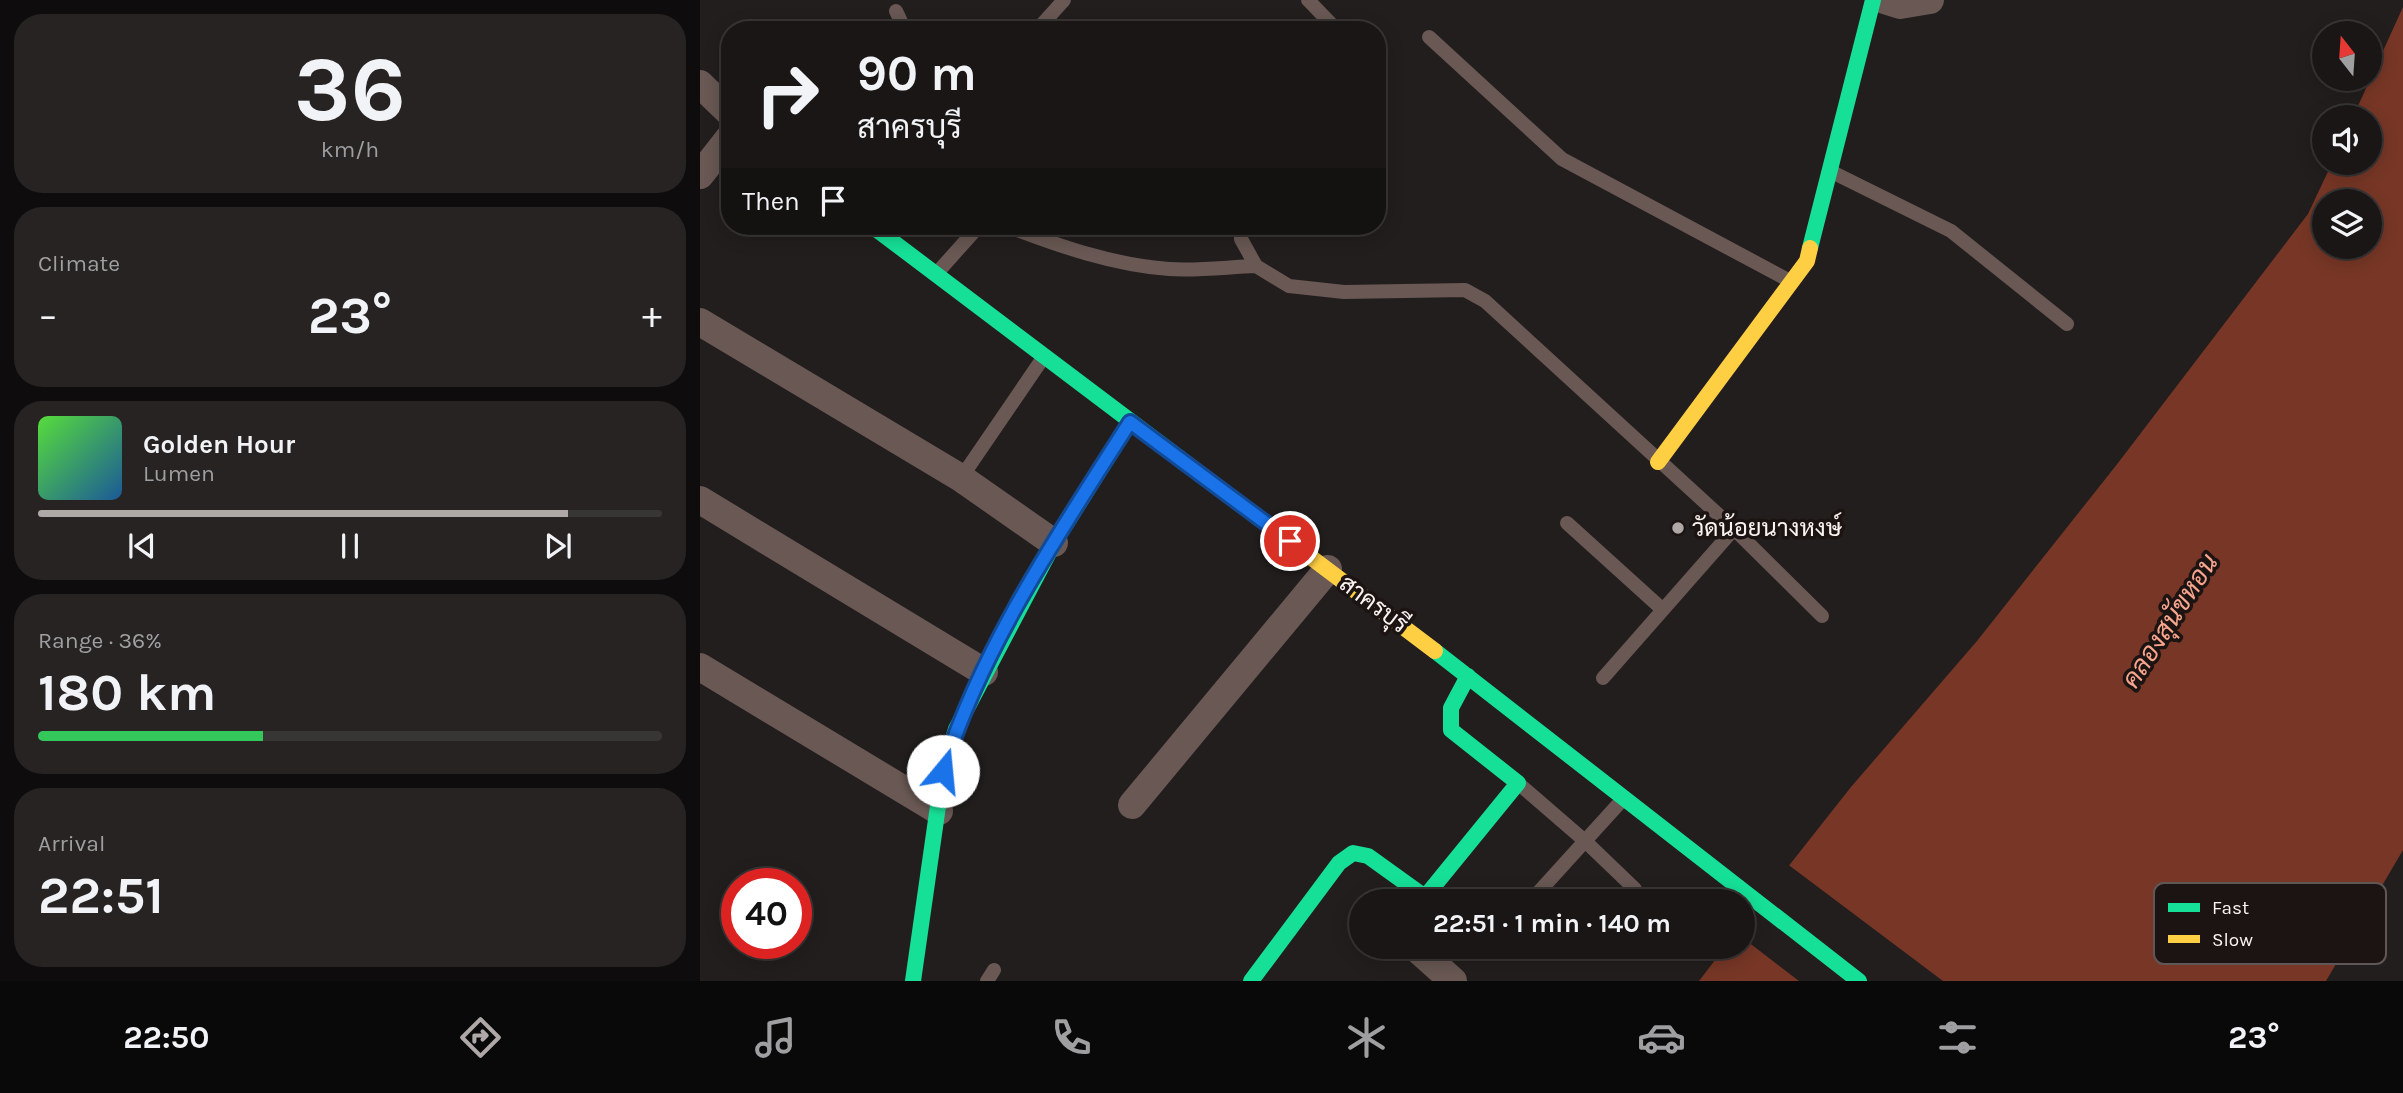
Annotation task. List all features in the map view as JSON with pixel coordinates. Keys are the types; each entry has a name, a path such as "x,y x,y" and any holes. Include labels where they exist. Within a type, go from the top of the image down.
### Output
{"street":[{"path":"1658,462 1807,261 1873,0"},
{"path":"1884,0 1900,5 1930,0"},
{"path":"700,84 721,104"},
{"path":"700,175 721,148"},
{"name":"สาครบุรี","path":"884,235 1043,358 1468,676 1704,863 1859,981"},
{"path":"700,322 961,478 1055,543"},
{"path":"913,981 943,771 956,729 1055,543 1130,422"},
{"path":"700,500 984,672"},
{"path":"1132,805 1328,569"},
{"path":"700,667 939,811"},
{"path":"1432,889 1518,783 1451,730 1447,719 1449,709 1468,676"},
{"path":"1251,981 1339,863 1353,853 1368,856 1411,889"},
{"path":"1428,959 1453,981"}],"lane":[{"path":"1045,21 1064,0"},
{"path":"1308,0 1323,21"},
{"path":"896,11 901,21"},
{"path":"1429,37 1562,159 1791,282"},
{"path":"1831,172 1951,231 2067,324"},
{"path":"935,275 971,235"},
{"path":"1031,235 1057,245 1122,262 1170,269 1256,266"},
{"path":"1241,235 1256,266 1289,286 1343,292 1465,290 1485,301 1734,529 1822,616"},
{"path":"961,478 1043,358"},
{"path":"1567,523 1662,609"},
{"path":"1603,678 1734,529"},
{"path":"1518,783 1635,889"},
{"path":"1541,889 1624,798"}],"water":[{"name":"คลองสุนัขหอน","path":"2403,7 2403,850 2384,883 2154,883 2154,964 2336,964 2326,981 1699,981 1716,959 1755,959 1755,909 1851,787 1977,641 2118,463 2312,206 2312,259 2382,259 2382,189 2320,189 2326,175 2382,175 2382,105 2358,105 2365,91 2382,91 2382,53"}],"pier":[{"path":"1786,863 1943,981 1799,981 1755,947 1755,903"}],"traffic: fast":[{"path":"1810,248 1873,0"},
{"path":"884,235 1186,463"},
{"path":"913,981 943,771 956,729 1054,543 1130,422"},
{"path":"1435,651 1859,981"},
{"path":"1251,981 1339,863 1353,853 1368,856 1425,897 1518,783 1451,730 1451,708 1468,676"}],"traffic: slow":[{"path":"1658,462 1807,261 1810,248"},
{"path":"1186,463 1435,651"}],"place":[{"name":"วัดน้อยนางหงษ์","path":"1678,528"}],"route":[{"path":"943,771 956,729 1005,631 1055,543 1130,422 1290,541"}]}
